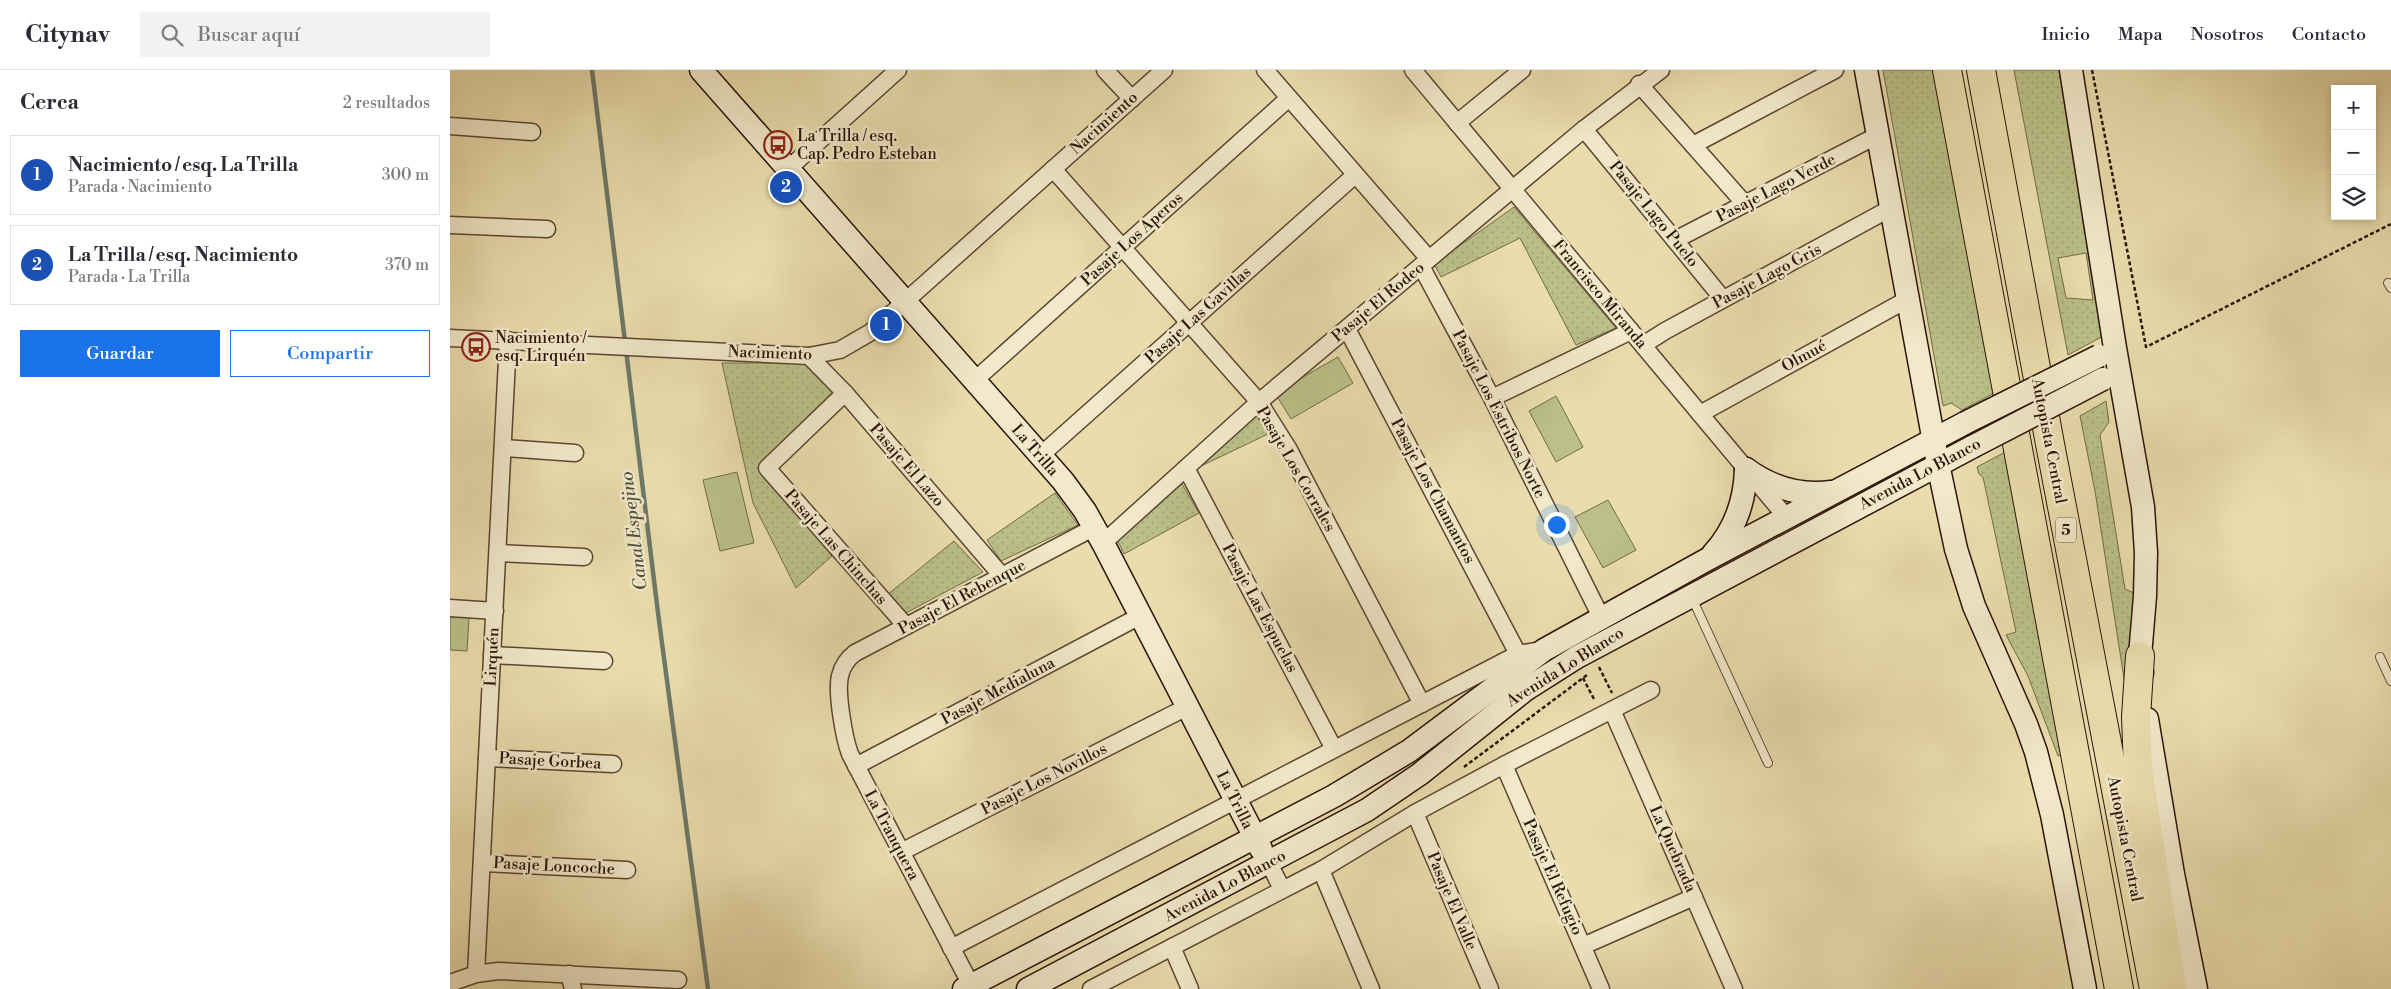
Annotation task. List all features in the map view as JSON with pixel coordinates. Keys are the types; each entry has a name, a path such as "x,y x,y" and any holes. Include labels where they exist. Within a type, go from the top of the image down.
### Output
{"highway":[{"name":"Autopista Central","path":"1947,70 2119,989"},
{"name":"Autopista Central","path":"1982,70 2050,444 2154,989"},
{"path":"2140,656 2136,717 2138,769 2172,989"}],"main road":[{"name":"La Trilla","path":"701,70 1076,498 1099,535 1269,863"},
{"path":"1866,70 1938,464 1963,576 1986,635 2026,724 2045,783 2085,989"},
{"path":"2071,70 2107,352 2143,507 2145,579 2140,656 2152,759 2196,989"},
{"name":"Avenida Lo Blanco","path":"967,987 1334,796 1386,766 1544,650 1601,617 1966,423 2107,352"},
{"name":"Avenida Lo Blanco","path":"1028,989 1341,825 1391,794 1448,752 1505,704 1550,673 1690,594 2111,375"},
{"path":"1708,559 1727,536 1738,516 1744,496 1746,469 1767,483 1791,491 1806,493 1837,491"},
{"path":"1786,518 1797,526 1814,529"}],"street":[{"path":"788,169 898,70"},
{"path":"1105,70 1132,99"},
{"name":"Nacimiento","path":"450,338 809,356 830,353 851,345 871,332 1164,70"},
{"name":"Pasaje Los Estribos Norte","path":"1265,70 1355,175 1425,263 1601,617"},
{"name":"Francisco Miranda","path":"1413,70 1786,518"},
{"path":"1457,122 1522,70"},
{"name":"Pasaje El Rodeo","path":"1099,535 1186,468 1259,402 1584,129 1660,70"},
{"path":"1693,145 1835,70"},
{"path":"1640,84 1745,204"},
{"name":"Pasaje Los Aperos","path":"974,380 1289,98"},
{"path":"450,126 532,132"},
{"name":"Pasaje Lago Puelo","path":"1584,129 1723,300"},
{"name":"Pasaje Lago Verde","path":"1675,240 1878,135"},
{"name":"Pasaje Los Corrales","path":"1053,169 1259,402 1288,448 1422,704"},
{"name":"Pasaje Las Gavillas","path":"1040,455 1355,175"},
{"name":"Pasaje Lago Gris","path":"1643,345 1665,331 1891,208"},
{"path":"450,225 547,229"},
{"name":"Olmué","path":"1700,414 1908,299"},
{"name":"Pasaje Los Chamantos","path":"1347,329 1518,654"},
{"path":"1492,398 1631,332"},
{"name":"Lirquén","path":"476,974 508,340"},
{"name":"Pasaje El Lazo","path":"809,356 845,393 1002,576"},
{"name":"Pasaje Las Chinchas","path":"845,393 767,468 906,626"},
{"path":"503,448 575,454"},
{"name":"Pasaje Las Espuelas","path":"1186,468 1334,749"},
{"name":"Pasaje El Rebenque","path":"840,676 851,656 906,626 1002,576 1099,535"},
{"path":"498,553 584,557"},
{"path":"450,608 494,610"},
{"name":"Pasaje Medialuna","path":"856,766 1140,616"},
{"name":"Avenida Lo Blanco","path":"951,948 1518,654 1544,650"},
{"path":"492,655 604,661"},
{"name":"La Tranquera","path":"840,676 845,741 856,766 951,948 967,987"},
{"name":"Avenida Lo Blanco","path":"1091,989 1321,870 1415,813 1651,690"},
{"name":"Pasaje Los Novillos","path":"901,852 1187,707"},
{"name":"La Quebrada","path":"1611,711 1734,989"},
{"name":"Pasaje Gorbea","path":"487,758 613,764"},
{"name":"Pasaje El Refugio","path":"1504,765 1602,989"},
{"name":"Pasaje El Valle","path":"1415,813 1490,989"},
{"name":"Pasaje Loncoche","path":"482,863 627,870"},
{"name":"La Trilla","path":"1269,863 1282,890"},
{"path":"1321,870 1371,989"},
{"path":"1583,946 1694,897"},
{"path":"1172,947 1190,989"},
{"path":"455,984 476,974 511,971 571,982 630,984 678,980"}],"lane":[{"path":"1690,594 1768,763"},
{"path":"2380,657 2391,680"}],"path":[{"path":"2092,70 2146,347 2391,224"},
{"path":"1598,665 1611,711"},
{"path":"1584,678 1611,711"}],"green space":[{"path":"1883,70 1937,70 2000,390 1962,410 1951,403 1943,406"},
{"path":"2014,70 2060,70 2105,335 2068,355","holes":["2086,253 2093,300 2066,298 2058,258"]},
{"path":"1514,207 1616,328 1576,345 1520,238 1441,277 1434,264"},
{"path":"1338,357 1353,383 1291,419 1275,393"},
{"path":"722,363 806,363 835,390 765,458 764,476 832,556 796,588 753,503"},
{"path":"1556,396 1583,447 1556,462 1529,411"},
{"path":"2106,401 2109,422 2100,435 2125,589 2134,593 2138,624 2125,685 2095,491 2080,416"},
{"path":"1256,415 1268,434 1199,467"},
{"path":"2009,450 2068,754 2058,756 2028,676 2006,635 2016,632 1983,477 1979,474 1977,467"},
{"path":"737,472 754,543 720,551 703,480"},
{"path":"1179,479 1199,513 1124,554 1115,535"},
{"path":"1055,493 1078,525 1001,561 987,540"},
{"path":"1608,500 1636,550 1603,568 1575,517"},
{"path":"954,541 983,572 904,614 887,595"},
{"path":"450,617 469,618 467,651 450,650"}],"waterway":[{"name":"Canal Espejino","path":"592,70 658,613 708,989"}],"place":[{"name":"La Trilla / esq. Cap. Pedro Esteban","path":"778,145"},
{"name":"La Trilla / esq. Nacimiento","path":"786,187"},
{"name":"Nacimiento / esq. La Trilla","path":"886,325"},
{"name":"Nacimiento / esq. Lirquén","path":"476,347"}]}
